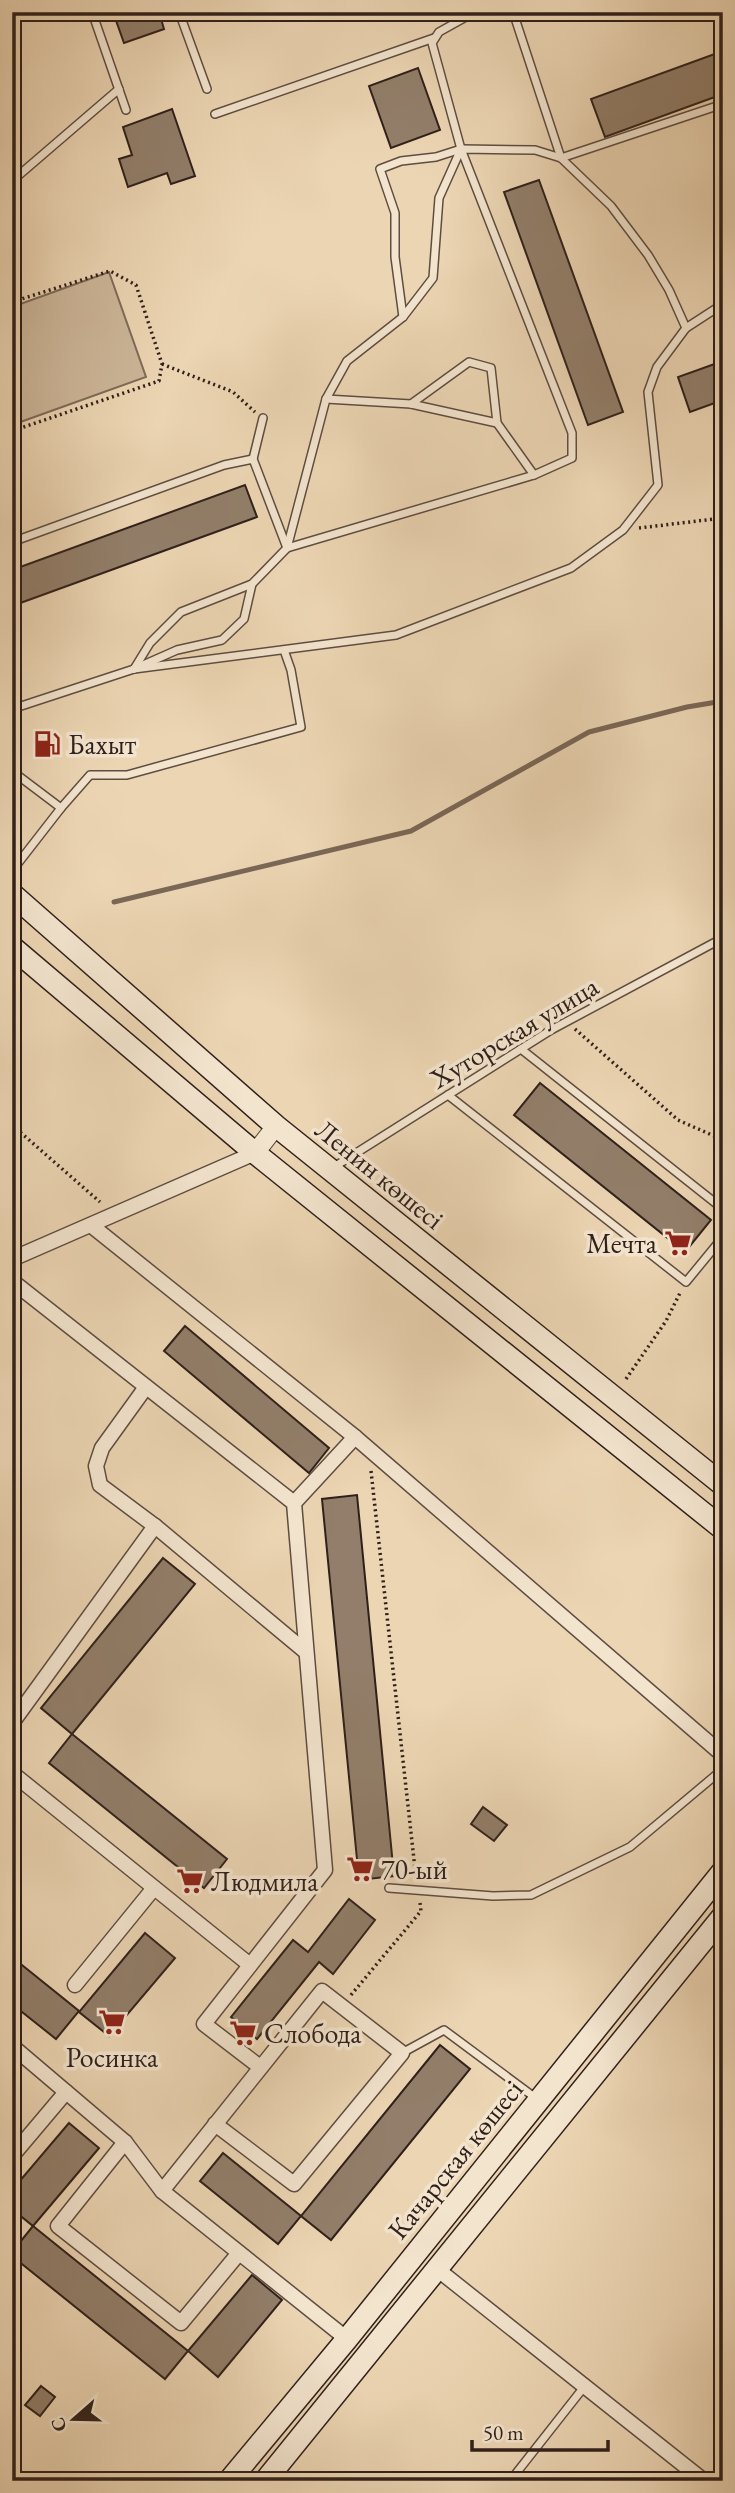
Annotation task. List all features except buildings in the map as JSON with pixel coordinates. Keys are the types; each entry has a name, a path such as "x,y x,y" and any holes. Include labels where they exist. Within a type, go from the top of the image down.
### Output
{"main road":[{"name":"Ленин көшесі","path":"12,894 276,1126 723,1485"},
{"path":"12,947 255,1153 723,1529"},
{"name":"Качарская көшесі","path":"234,2479 723,1871"},
{"name":"Качарская көшесі","path":"265,2481 722,1919"}],"street":[{"path":"12,1259 255,1153 276,1126"},
{"path":"92,1226 369,1448 723,1755"},
{"path":"12,1281 294,1503 325,1870 204,2024 260,2067"},
{"path":"146,1387 102,1448 96,1466 100,1485 155,1526 306,1651"},
{"path":"294,1503 355,1437"},
{"path":"12,1723 155,1526"},
{"path":"12,1773 250,1965"},
{"path":"75,1985 154,1888"},
{"path":"162,2191 260,2067 322,1991 402,2053 294,2184 215,2124"},
{"path":"12,2046 125,2142 162,2191 346,2339"},
{"path":"12,2156 66,2092"},
{"path":"125,2142 58,2226 181,2323 239,2253"},
{"path":"437,2269 704,2481"}],"lane":[{"path":"92,12 126,110"},
{"path":"179,12 207,89"},
{"path":"134,669 150,643 181,612 252,584 287,548 534,475 572,458 572,433 461,149 432,43 439,32 475,12"},
{"path":"513,12 561,158"},
{"path":"215,114 434,38"},
{"path":"12,181 119,89"},
{"path":"561,158 723,104"},
{"path":"287,548 326,399 347,361 403,317 433,278 439,198 461,149"},
{"path":"403,317 395,257 395,213 380,169 401,160 436,157 461,149 535,150 561,158 611,206 648,255 669,290 686,328"},
{"path":"134,669 396,635 571,568 623,530 659,485 648,392 657,367 686,328 723,304"},
{"path":"411,404 469,362 491,368 497,423 534,475"},
{"path":"326,399 411,404 497,423"},
{"path":"262,418 253,460 287,548"},
{"path":"12,542 224,465 253,460"},
{"path":"12,709 134,669 177,650 222,640 244,619 252,584"},
{"path":"12,871 90,775 127,775 300,727 291,670 284,650"},
{"path":"12,771 61,808"},
{"name":"Хуторская улица","path":"331,1170 566,1021 723,938"},
{"path":"521,1049 723,1209"},
{"path":"449,1095 686,1282 723,1237"},
{"path":"389,1888 493,1896 531,1895 630,1847 723,1769"},
{"path":"402,2053 443,2030 539,2100"},
{"path":"482,2058 488,2050"},
{"path":"510,2481 584,2387"}],"path":[{"path":"12,19 18,17 16,12"},
{"path":"12,302 110,271 136,285 162,364 159,381 12,431"},
{"path":"162,364 233,392 262,418"},
{"path":"623,530 723,518"},
{"path":"566,1021 678,1120 723,1140"},
{"path":"12,1125 115,1215"},
{"path":"626,1379 666,1321 686,1282"},
{"path":"342,2006 421,1911 369,1448"}],"shaded area":[{"path":"109,272 146,377 12,425 12,307"}],"waterway":[{"path":"114,902 411,831 589,732 687,707 723,701"}],"place":[{"name":"Бахыт","path":"47,744"},
{"name":"Мечта","path":"678,1243"},
{"name":"70-ый","path":"360,1869"},
{"name":"Людмила","path":"190,1881"},
{"name":"Росинка","path":"112,2022"},
{"name":"Слобода","path":"243,2033"}]}
